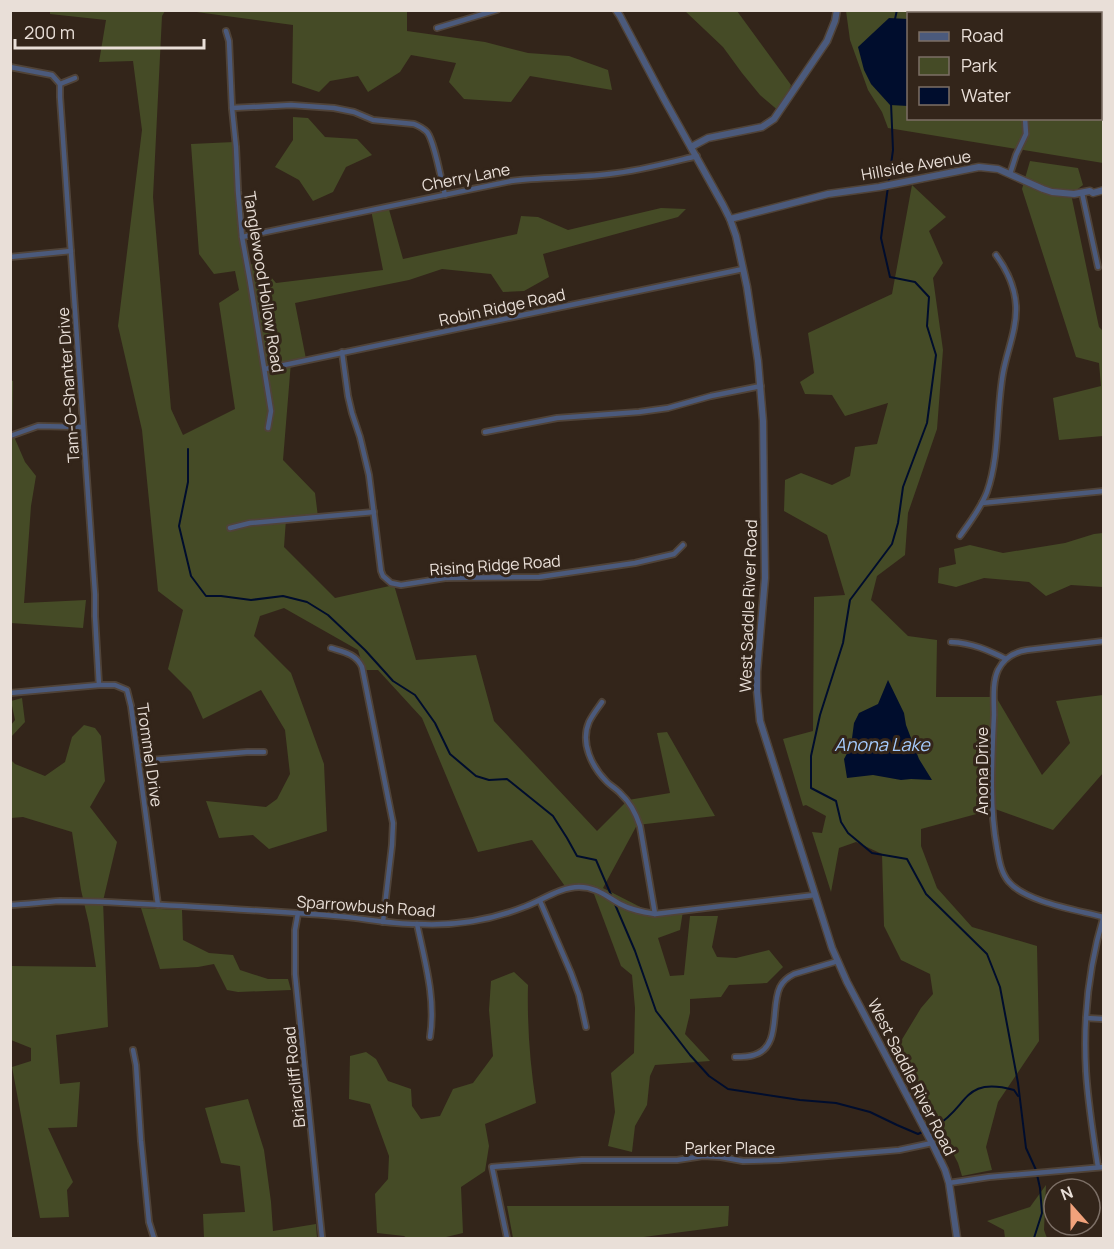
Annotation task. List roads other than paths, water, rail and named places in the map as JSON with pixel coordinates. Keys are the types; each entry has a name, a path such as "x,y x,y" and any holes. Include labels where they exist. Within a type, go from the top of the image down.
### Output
{"street":[{"path":"436,28 497,10"},
{"name":"West Saddle River Road","path":"616,10 697,156 730,219 736,236 751,311 765,446 765,578 757,662 760,721 837,961 945,1170 957,1239"},
{"path":"691,147 708,138 762,128 771,122 827,41 837,10"},
{"name":"Tanglewood Hollow Road","path":"226,31 229,41 242,237 271,411 268,428"},
{"path":"10,68 52,75 60,84 75,78"},
{"name":"Tam-O-Shanter Drive","path":"60,84 95,594 99,685"},
{"path":"232,108 291,105 334,108 354,112 373,120 414,124 424,129 431,139 445,195"},
{"path":"1010,174 1026,134 1025,120"},
{"name":"Cherry Lane","path":"242,237 511,181 590,176 644,169 697,156"},
{"name":"Hillside Avenue","path":"730,219 828,194 879,187 979,167 998,169 1043,189 1063,194 1090,191 1093,193 1104,190"},
{"path":"1082,193 1098,267"},
{"path":"10,257 71,251"},
{"path":"960,536 982,503 990,482 1003,372 1016,319 1011,282 996,255"},
{"name":"Robin Ridge Road","path":"265,369 743,269"},
{"path":"230,528 250,523 374,512 369,475 348,396 342,352"},
{"path":"485,432 557,418 668,408 760,386"},
{"path":"10,436 38,426 83,427"},
{"path":"982,503 1104,491"},
{"name":"Rising Ridge Road","path":"374,512 381,571 391,583 401,585 446,578 539,577 635,563 674,554 683,545"},
{"path":"951,642 981,647 1006,659 1012,654 1027,650 1104,641"},
{"path":"331,648 357,658 362,667 388,794 393,823 383,922"},
{"name":"Anona Drive","path":"1006,659 1001,664 995,678 993,748 994,827 1002,871 1011,885 1036,899 1103,916"},
{"name":"Trommel Drive","path":"10,693 99,685 115,685 127,690 158,905"},
{"path":"602,702 587,727 589,756 605,780 627,800 637,818 655,914"},
{"path":"139,761 264,752"},
{"name":"Sparrowbush Road","path":"10,905 59,901 109,902 343,916 383,922 443,924 483,919 522,908 574,887 589,888 632,909 655,914 815,895"},
{"path":"540,901 571,973 579,995 586,1027"},
{"name":"Briarcliff Road","path":"298,913 295,930 296,974 322,1239"},
{"path":"949,1183 1101,1167 1086,1073 1086,1018 1091,969 1103,916"},
{"path":"417,924 432,999 430,1037"},
{"path":"735,1057 756,1055 770,1041 773,1034 778,993 783,982 794,974 837,961"},
{"path":"1086,1018 1104,1019"},
{"path":"134,1050 149,1222 154,1239"},
{"name":"Parker Place","path":"507,1239 492,1167 582,1160 677,1160 703,1156 743,1161 779,1160 899,1150 932,1143"}],"water":[{"path":"889,18 907,19 907,106 890,105 871,84 864,70 858,47"},
{"name":"Anona Lake","path":"888,680 904,713 906,725 919,759 932,780 901,780 873,775 847,778 844,759 851,746 854,723 859,713 878,704"}],"waterway":[{"path":"895,19 897,10"},
{"path":"891,103 893,150 881,238 890,277 915,282 929,297 927,326 936,355 927,423 903,487 898,523 892,544 850,600 843,643 820,715 811,756 811,788 836,801 841,822 848,833 872,853 907,859 926,894 987,954 1000,987 1018,1083 1026,1148 1036,1170 1040,1188 1042,1213 1034,1238"},
{"path":"188,449 188,482 179,526 191,576 206,596 251,600 283,596 307,602 328,615 365,650 393,681 415,695 435,723 450,754 476,776 489,780 507,779 553,816 577,856 596,860 612,897"},
{"path":"614,902 635,951 656,1011 709,1076 728,1089 836,1103 870,1112 918,1134 947,1118 975,1090 997,1087 1014,1090 1018,1096"}]}
